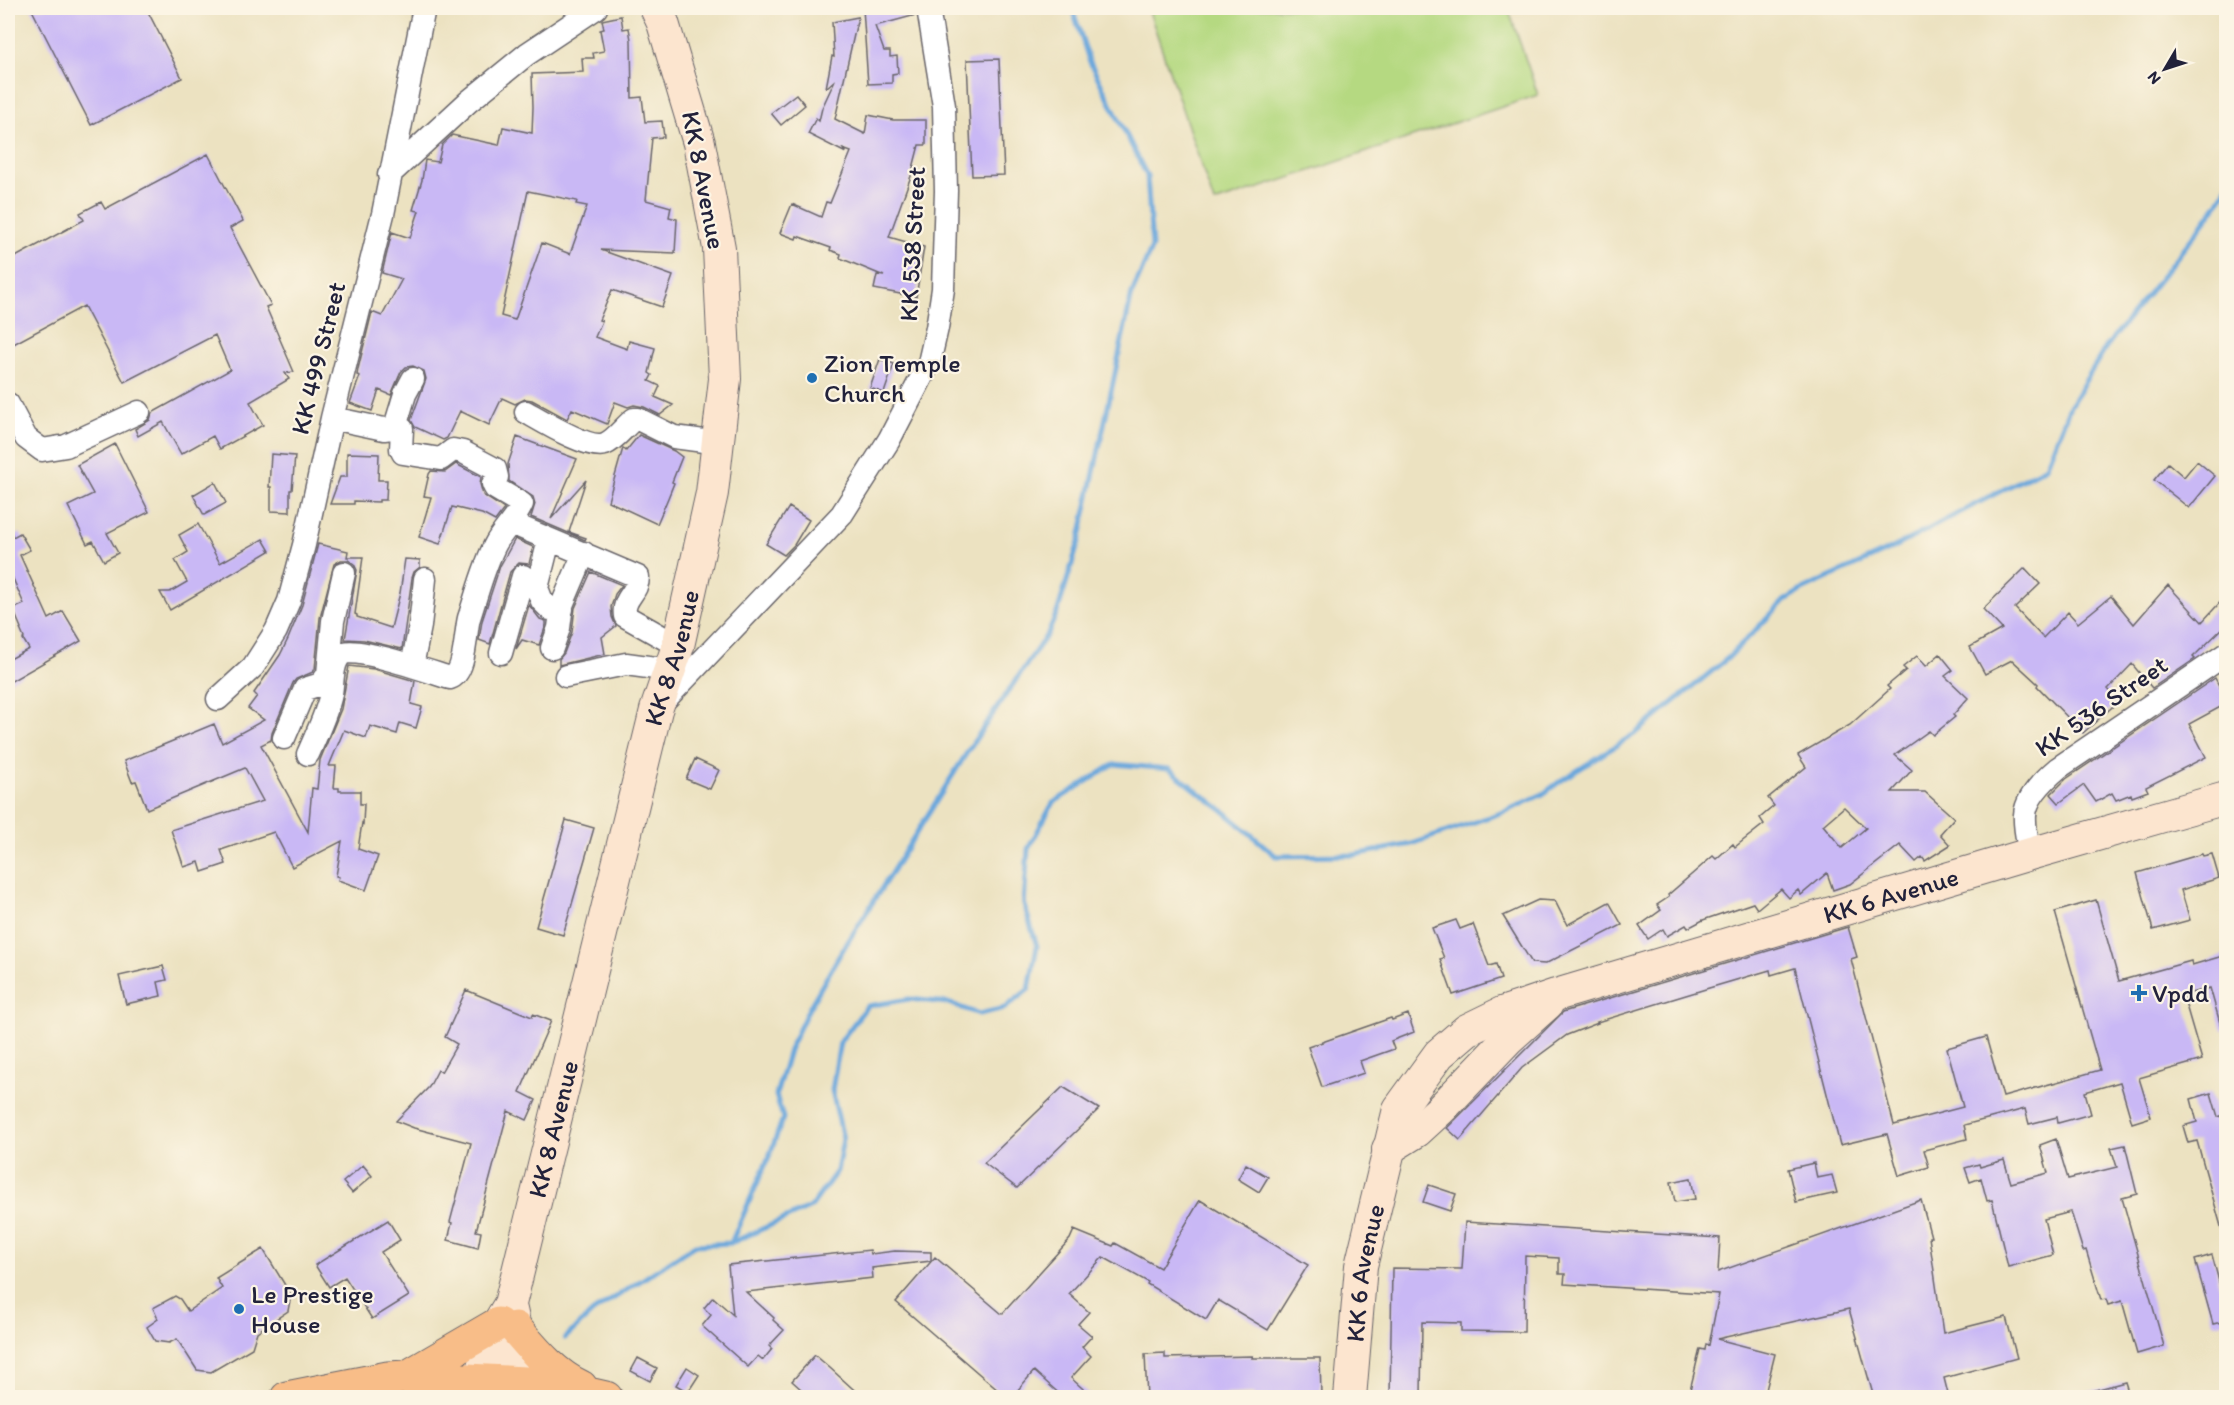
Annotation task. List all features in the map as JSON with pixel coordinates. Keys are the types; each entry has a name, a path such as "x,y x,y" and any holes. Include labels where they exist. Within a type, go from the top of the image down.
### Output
{"highway":[{"path":"407,1377 508,1319 534,1350 567,1381 604,1397"},
{"path":"287,1398 388,1378 407,1377 476,1388 515,1389 545,1384 604,1397"}],"main road":[{"name":"KK 8 Avenue","path":"476,1388 508,1319 656,710 674,658 712,493 719,443 725,379 720,248 698,136 677,66 656,8"},
{"name":"KK 6 Avenue","path":"1350,1398 1361,1266 1399,1109 1439,1054 1467,1030 1502,1013 1556,995 2226,798"},
{"name":"KK 8 Avenue","path":"508,1319 515,1389"}],"street":[{"name":"KK 499 Street","path":"218,699 253,667 276,632 289,601 383,214 424,8"},
{"path":"389,175 468,102 527,54 596,8"},
{"name":"KK 538 Street","path":"656,710 842,514 889,440 929,363 943,289 946,192 944,106 928,8"},
{"path":"394,427 405,394 413,379"},
{"path":"8,404 26,438 42,450 66,446 139,412"},
{"path":"526,412 574,438 601,445 608,442 634,419 674,436 719,443"},
{"path":"308,754 331,697 337,660 343,653 359,652 450,678 454,677 460,669 468,622 495,545 522,504 495,488 493,484 497,477 495,470 483,461 457,450 453,450 441,459 403,453 400,449 402,429 394,427 384,429 332,418"},
{"path":"511,523 638,577 636,589 624,608 625,616 674,658"},
{"path":"501,653 516,599 531,578 549,540"},
{"path":"552,648 559,628 556,609 584,553"},
{"path":"489,561 500,570 531,578 542,602 556,609"},
{"path":"284,738 305,690 321,684 328,674 333,621 344,573"},
{"path":"412,666 420,626 425,579"},
{"path":"516,599 556,609"},
{"name":"KK 536 Street","path":"2030,854 2025,814 2031,798 2045,779 2226,654"},
{"path":"566,676 626,664 674,658"}],"green space":[{"path":"1148,8 1508,8 1538,95 1214,203"}],"building":[{"path":"31,8 146,8 182,78 91,125"},
{"path":"863,8 915,8 916,15 875,26 884,51 890,51 890,57 897,56 898,73 892,74 892,83 868,84"},
{"path":"621,16 623,29 629,28 632,98 642,97 645,122 662,121 664,137 652,138 646,200 671,207 669,217 677,219 675,253 601,250 673,276 662,307 612,290 599,320 602,321 595,337 627,349 629,341 655,348 649,373 652,375 649,381 660,386 655,397 673,405 660,415 644,407 634,405 628,407 615,402 607,424 572,409 567,419 532,400 525,399 515,404 502,398 489,425 460,411 447,438 443,440 415,427 411,420 426,379 424,371 413,366 406,367 401,372 391,395 379,390 372,411 350,403 360,376 357,375 358,369 372,312 382,316 402,279 382,273 392,232 410,238 419,211 413,210 425,160 438,162 442,145 452,135 499,145 503,127 532,133 532,74 583,72 582,58 594,58 593,53 604,51 600,30 604,29 602,20","holes":["528,191 577,201 576,204 587,206 570,254 542,243 515,320 501,316"]},
{"path":"858,17 835,119 865,134 868,115 893,120 926,120 926,145 919,145 911,176 889,237 924,247 916,297 874,289 877,275 884,276 840,258 841,254 830,250 831,248 797,236 796,239 780,233 792,204 821,217 826,202 830,203 851,152 843,149 846,153 808,134 816,118 819,121 822,108 835,80 826,88 832,56 834,57 832,22"},
{"path":"999,59 1004,175 972,176 967,60"},
{"path":"796,94 805,105 781,125 771,113"},
{"path":"208,154 243,221 230,228 271,305 266,307 294,372 285,373 289,379 250,402 263,425 220,449 213,436 181,454 163,422 138,436 135,429 150,420 152,413 230,370 215,335 124,382 84,306 8,347 8,261 84,220 80,213 101,202 105,209"},
{"path":"880,359 894,364 884,393 870,388"},
{"path":"639,435 682,457 657,524 608,501 623,448 626,451"},
{"path":"517,437 577,459 551,519 586,480 569,532 586,538 585,540 531,517 535,504 533,497 509,481 508,464"},
{"path":"115,444 149,512 107,533 118,553 104,561 93,541 87,544 68,506 93,494 77,465"},
{"path":"347,453 379,454 378,480 387,480 386,500 330,504 340,477 347,477"},
{"path":"271,454 295,456 292,490 290,490 290,512 271,511 271,487 269,487"},
{"path":"2197,461 2215,476 2189,508 2154,480 2168,463 2184,477"},
{"path":"456,464 481,477 483,495 504,509 495,521 482,514 452,507 440,544 419,537 431,497 424,496 429,474 431,471 445,472"},
{"path":"215,482 226,503 204,515 193,495"},
{"path":"789,507 809,520 794,545 784,555 766,544"},
{"path":"198,524 220,563 263,539 270,551 170,610 160,592 170,592 187,582 175,560 188,552 179,535"},
{"path":"8,525 13,537 20,533 30,550 20,555 49,619 63,611 81,641 8,683 8,660 29,649 23,639 13,609 24,604 8,567"},
{"path":"515,539 533,547 529,564 519,563 510,572 490,644 479,640 482,621 500,566"},
{"path":"318,544 348,551 347,557 363,557 355,614 357,617 391,628 400,593 405,559 420,560 420,567 414,572 412,578 402,649 364,640 345,639 357,570 348,560 341,560 334,564 320,618 315,669 293,683 271,740 261,745 308,832 312,788 317,789 320,760 341,709 349,666 374,669 415,681 411,704 422,707 416,728 400,723 397,734 370,726 366,738 344,730 329,766 336,766 334,788 339,788 339,791 360,791 360,804 364,804 358,849 378,856 366,890 338,880 339,877 336,876 342,841 292,867 274,832 221,850 226,864 202,872 199,862 184,867 171,830 263,801 245,768 147,809 136,781 132,782 124,761 214,724 222,743 264,720 248,708 257,696 254,693 288,639 302,605"},
{"path":"2025,568 2040,584 2015,608 2043,638 2068,612 2078,623 2111,596 2134,624 2168,585 2202,622 2226,596 2226,625 2193,657 2195,659 2152,688 2132,664 2108,689 2119,701 2083,733 2037,686 2038,684 2012,660 1985,674 1970,647 2002,629 1983,609"},
{"path":"591,572 622,585 615,594 611,607 616,626 602,637 605,654 559,665 559,659 564,653 572,632 575,608"},
{"path":"529,605 540,619 546,621 546,625 539,645 522,640 516,649"},
{"path":"1940,654 1953,670 1945,676 1968,698 1953,715 1955,717 1933,735 1929,731 1895,755 1912,770 1892,792 1925,792 1954,818 1940,834 1950,845 1925,861 1922,857 1916,862 1900,845 1850,884 1833,890 1827,873 1801,895 1798,890 1789,898 1781,889 1757,909 1753,903 1703,920 1688,928 1686,925 1667,936 1663,929 1648,939 1639,926 1661,910 1657,905 1669,897 1668,895 1713,856 1716,859 1733,844 1735,847 1764,824 1760,818 1774,806 1768,798 1806,767 1798,755 1850,725 1890,689 1887,686 1906,670 1903,667 1917,656 1926,666","holes":["1844,807 1866,828 1842,848 1823,825"]},
{"path":"2215,678 2226,699 2226,704 2189,724 2206,757 2146,787 2148,791 2132,797 2131,794 2116,800 2112,793 2096,802 2084,785 2059,803 2051,794 2066,779"},
{"path":"695,759 719,770 710,789 686,779"},
{"path":"566,820 594,828 563,935 536,927"},
{"path":"2202,854 2203,856 2212,854 2219,878 2181,890 2190,920 2153,930 2137,873"},
{"path":"1538,900 1555,901 1567,925 1609,902 1622,925 1545,964 1532,963 1503,916"},
{"path":"2096,900 2119,981 2191,961 2192,965 2226,955 2226,1029 2222,1030 2210,988 2183,995 2202,1060 2139,1078 2151,1117 2132,1123 2120,1082 2085,1092 2091,1114 2058,1123 2057,1117 2029,1124 2025,1109 1964,1125 1967,1139 1924,1150 1929,1167 1899,1176 1887,1134 1840,1145 1795,968 1771,975 1770,970 1597,1022 1567,1035 1522,1068 1460,1140 1447,1128 1563,1012 1848,927 1857,957 1851,959 1894,1125 1963,1107 1947,1048 1986,1037 2003,1097 2100,1070 2055,912"},
{"path":"1456,920 1460,929 1473,924 1489,966 1496,964 1501,979 1453,995 1440,959 1444,958 1432,928"},
{"path":"163,966 167,980 158,982 161,996 126,1004 119,976"},
{"path":"466,990 532,1017 533,1014 551,1021 520,1092 536,1100 527,1120 508,1111 476,1231 481,1232 478,1248 448,1240 452,1223 450,1222 471,1143 396,1121 429,1087 438,1070 441,1072 457,1044 445,1037"},
{"path":"1408,1014 1414,1032 1391,1041 1394,1049 1360,1061 1364,1073 1322,1087 1308,1047"},
{"path":"1063,1087 1099,1109 1017,1188 984,1163"},
{"path":"2211,1093 2218,1117 2226,1114 2226,1229 2222,1230 2197,1141 2188,1143 2183,1126 2197,1122 2191,1099"},
{"path":"2056,1139 2068,1179 2117,1167 2111,1148 2125,1145 2137,1194 2122,1198 2164,1346 2137,1354 2122,1301 2108,1305 2106,1299 2101,1300 2086,1250 2083,1251 2071,1212 2044,1219 2053,1255 2008,1267 1992,1200 1987,1201 1981,1178 1970,1182 1965,1168 1979,1164 1980,1167 2004,1160 2011,1183 2048,1173 2040,1145"},
{"path":"1814,1163 1817,1178 1832,1175 1837,1193 1796,1202 1788,1169"},
{"path":"1246,1164 1268,1177 1259,1192 1238,1179"},
{"path":"363,1165 372,1176 352,1193 343,1182"},
{"path":"1691,1178 1695,1199 1675,1202 1671,1182"},
{"path":"1429,1185 1456,1194 1450,1211 1423,1202"},
{"path":"1200,1200 1308,1265 1268,1330 1218,1300 1206,1320 1147,1284 1148,1282 1103,1257 1069,1294 1089,1312 1078,1324 1092,1336 1082,1347 1091,1356 1071,1378 1093,1398 1064,1398 1034,1371 1011,1398 1007,1398 896,1302 935,1257 1002,1314 1070,1239 1074,1230 1113,1246 1115,1243 1160,1268"},
{"path":"1921,1200 1931,1237 1929,1237 1943,1333 2006,1317 2017,1358 1944,1378 1949,1398 1874,1398 1849,1309 1717,1339 1775,1354 1764,1398 1688,1398 1700,1349 1705,1350 1706,1344 1709,1345 1719,1294 1564,1284 1565,1274 1559,1274 1559,1258 1525,1256 1524,1332 1461,1331 1461,1323 1422,1322 1421,1398 1390,1398 1392,1268 1462,1269 1465,1222 1720,1238 1718,1272"},
{"path":"388,1220 400,1240 381,1252 409,1296 372,1319 345,1277 329,1287 315,1265"},
{"name":"Le Prestige House","path":"263,1249 291,1295 288,1311 257,1332 252,1348 211,1372 197,1370 177,1339 169,1343 155,1341 147,1327 158,1319 153,1308 175,1296 180,1299 188,1311 222,1288 216,1278"},
{"path":"870,1250 871,1254 895,1251 931,1252 931,1261 872,1268 873,1278 746,1292 784,1330 769,1346 772,1349 763,1360 758,1356 748,1367 702,1326 711,1315 704,1308 713,1297 733,1315 728,1265"},
{"path":"2212,1255 2226,1308 2226,1321 2213,1324 2195,1260"},
{"path":"1165,1353 1165,1358 1253,1356 1252,1358 1320,1358 1321,1396 1254,1396 1254,1393 1147,1398 1145,1354"},
{"path":"815,1355 863,1398 811,1398 792,1381"},
{"path":"638,1358 657,1368 650,1381 631,1371"},
{"path":"687,1367 699,1375 688,1392 676,1385"},
{"path":"2125,1382 2130,1398 2085,1398 2084,1393"}],"waterway":[{"path":"565,1338 593,1312 695,1245 731,1243 770,1154 783,1118 776,1095 789,1050 809,1008 839,956 973,743 1048,633 1058,610 1080,538 1132,293 1152,247 1147,176 1089,60 1072,8"},
{"path":"731,1243 811,1207 837,1171 843,1139 832,1090 840,1042 867,1006 909,999 948,1003 979,1014 1005,1008 1029,989 1037,946 1024,904 1028,849 1053,803 1114,764 1169,769 1226,813 1276,856 1354,855 1412,844 1506,811 1543,794 1636,733 1728,658 1784,601 1802,590 1887,551 2046,467 2070,406 2106,347 2203,224 2219,202 2226,187"}],"place":[{"name":"Zion Temple Church","path":"812,378"},
{"name":"Vpdd","path":"2139,993"},
{"name":"Le Prestige House","path":"239,1309"}]}
